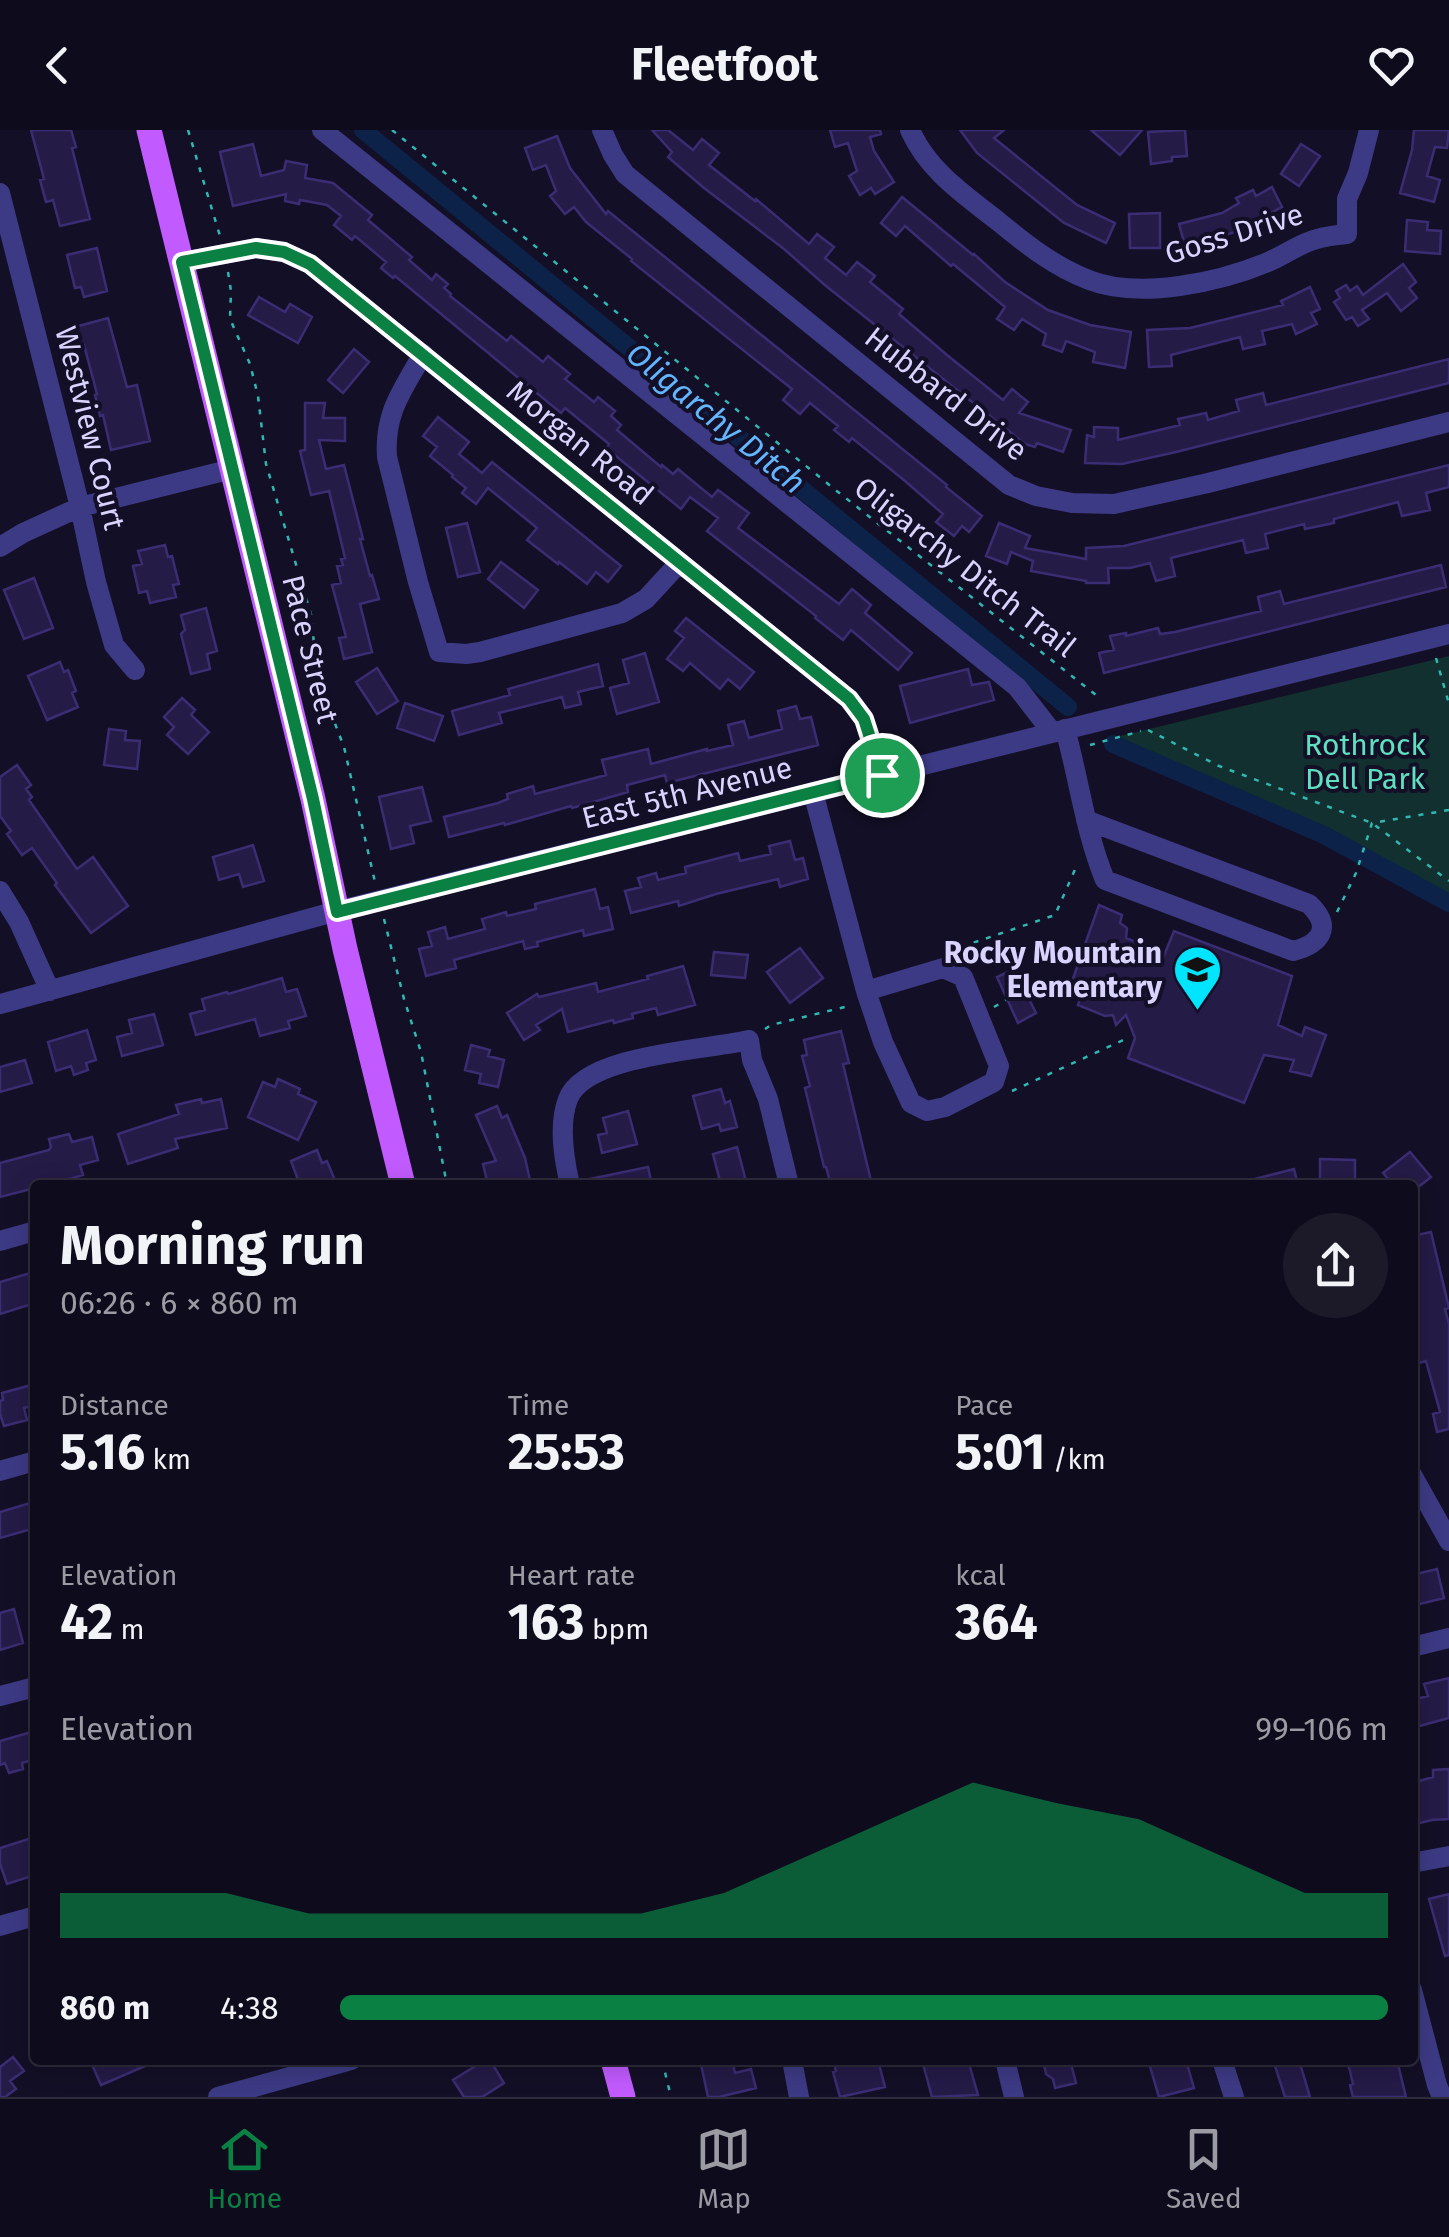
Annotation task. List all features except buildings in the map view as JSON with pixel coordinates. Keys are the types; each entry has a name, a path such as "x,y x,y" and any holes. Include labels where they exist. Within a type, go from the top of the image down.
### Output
{"main road":[{"name":"Pace Street","path":"150,130 402,1180"},
{"path":"614,2065 623,2097"}],"street":[{"path":"322,130 1017,687 1071,750 1086,820 1105,880 1293,951 1320,938 1318,912 1309,904 1086,820"},
{"name":"Hubbard Drive","path":"602,130 625,174 1009,485 1036,496 1072,503 1114,504 1449,422"},
{"name":"Goss Drive","path":"910,130 935,170 1034,251 1090,281 1154,289 1205,281 1267,262 1314,239 1347,234 1346,199 1358,173 1369,130"},
{"name":"Westview Court","path":"0,193 114,646 135,670"},
{"name":"Morgan Road","path":"182,262 256,248 284,252 310,264 849,699 864,719 882,775"},
{"path":"423,354 390,412 386,442 418,582 439,652 480,652 622,613 646,599 680,562"},
{"path":"0,547 23,532 80,507 232,469"},
{"name":"East 5th Avenue","path":"0,1004 337,912 1449,634"},
{"path":"813,792 868,996 883,1042 911,1104 928,1111 945,1107 994,1082 999,1066 964,977 944,968 868,996"},
{"path":"0,890 50,991"},
{"path":"569,1180 564,1118 569,1096 584,1080 626,1062 749,1040 788,1180"},
{"path":"0,1241 30,1233"},
{"path":"0,1471 30,1462"},
{"path":"1418,1486 1449,1541"},
{"path":"1418,1646 1449,1638"},
{"path":"0,1696 30,1687"},
{"path":"1418,1862 1449,1856"},
{"path":"0,1926 30,1917"},
{"path":"1418,2014 1442,2097"},
{"path":"218,2097 333,2065"},
{"path":"793,2065 799,2097"},
{"path":"1005,2065 1014,2097"},
{"path":"1224,2065 1234,2097"}],"path":[{"path":"188,130 220,237"},
{"name":"Oligarchy Ditch Trail","path":"392,130 823,480 1106,703"},
{"path":"228,269 232,291 230,319 250,364 266,464 312,618 316,674 344,747 376,884"},
{"path":"1436,658 1449,704"},
{"path":"1071,750 1147,730 1218,766 1372,824 1449,880"},
{"path":"1372,824 1449,810"},
{"path":"1336,913 1356,873 1372,824"},
{"path":"944,952 1056,915 1077,865"},
{"path":"384,919 421,1052 446,1180"},
{"path":"749,1040 770,1025 868,996"},
{"path":"993,1008 1006,1000"},
{"path":"1003,1095 1130,1036"},
{"path":"663,2065 671,2097"}],"green space":[{"name":"Rothrock Dell Park","path":"1449,656 1449,903 1324,835 1108,739"}],"waterway":[{"name":"Oligarchy Ditch","path":"363,130 1068,707"},
{"name":"Oligarchy Ditch","path":"1113,744 1324,835 1449,903"}],"place":[{"name":"Rocky Mountain Elementary","path":"1197,1012"}],"route":[{"path":"256,248 284,252 310,264 849,699 864,719 882,775 337,912 182,262 256,248"}]}
